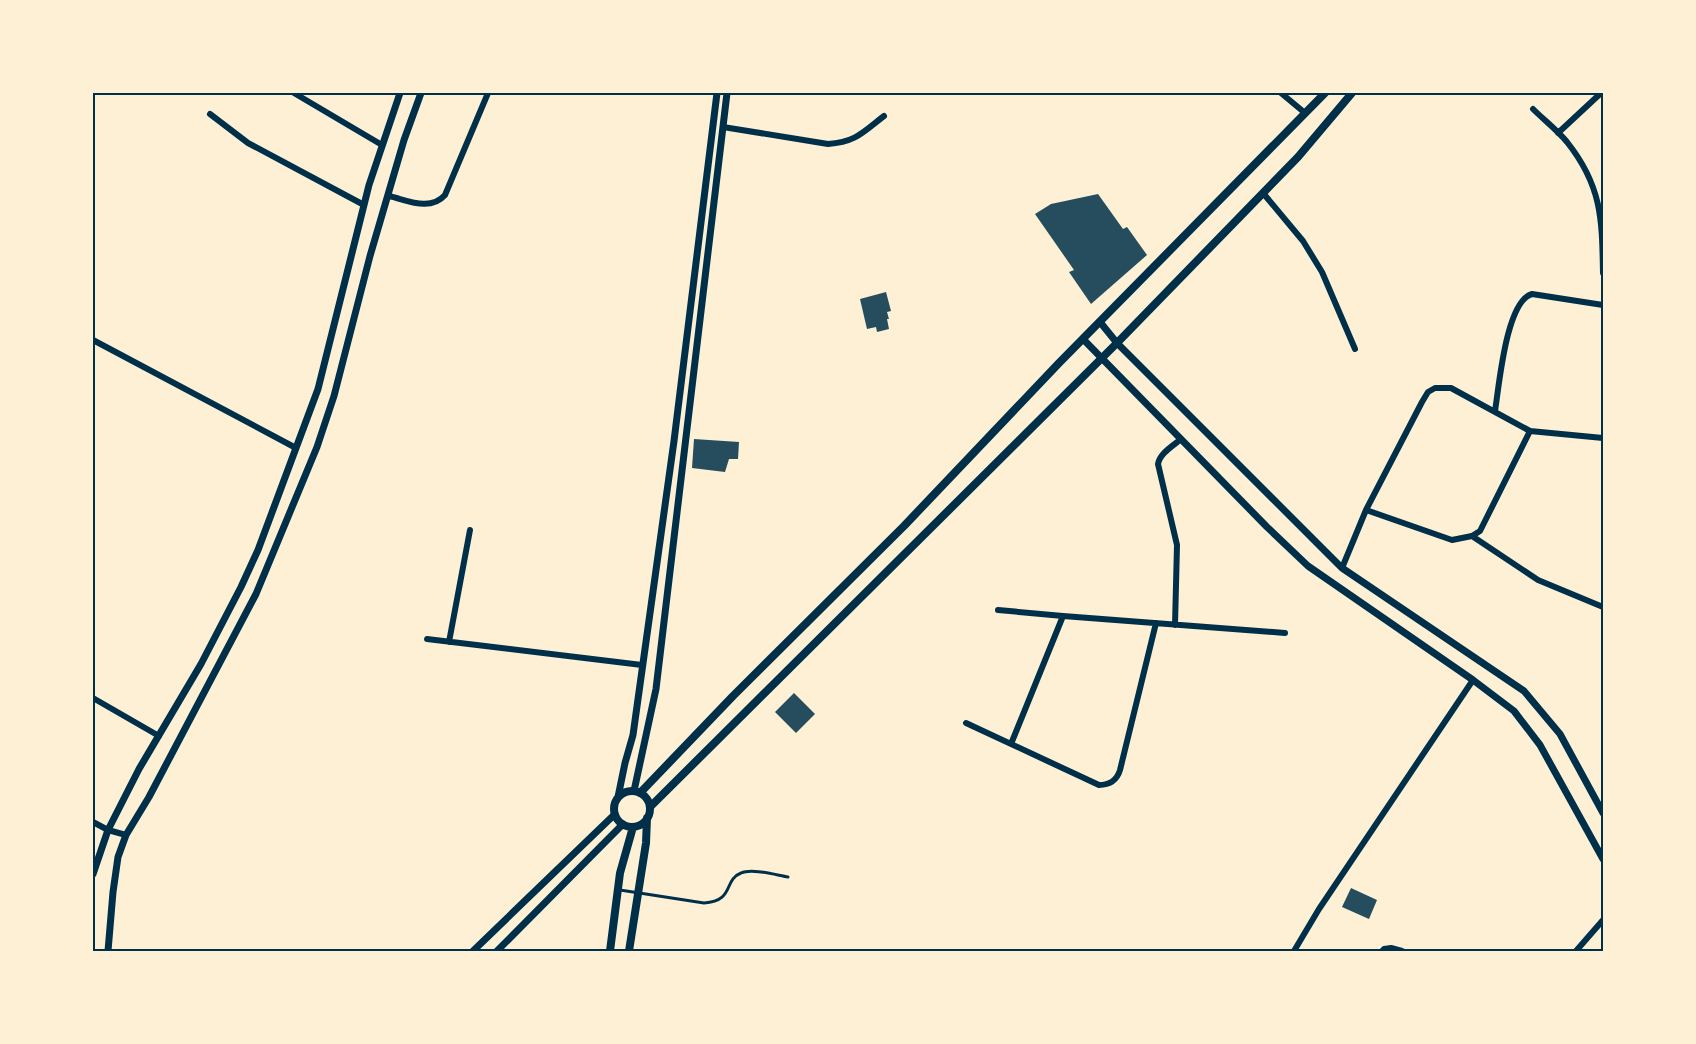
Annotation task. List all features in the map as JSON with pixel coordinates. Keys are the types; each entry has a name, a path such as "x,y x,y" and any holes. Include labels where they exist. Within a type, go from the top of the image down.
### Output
{"main road":[{"path":"637,792 904,526 1083,339 1325,93"},
{"path":"629,951 650,807 1117,343 1298,157 1352,93"},
{"path":"647,818 633,827 623,824 615,814 614,808 618,797 623,793 637,792 645,796 650,807"},
{"path":"610,951 620,873 633,827"}],"street":[{"path":"294,93 382,145"},
{"path":"93,874 108,830 139,769 201,664 258,550 318,389 364,205 400,93"},
{"path":"108,951 118,857 126,835 155,786 256,594 317,447 334,396 370,256 404,140 421,93"},
{"path":"389,196 424,205 441,200 488,93"},
{"path":"618,797 633,735 672,453 717,93"},
{"path":"637,792 656,689 727,93"},
{"path":"1281,93 1305,113"},
{"path":"1558,133 1601,93"},
{"path":"1533,109 1566,141 1590,178 1597,196 1602,231 1603,273"},
{"path":"210,114 248,143 364,205"},
{"path":"723,127 828,144 850,141 884,116"},
{"path":"1263,193 1303,242 1322,272 1355,350"},
{"path":"1495,411 1505,343 1522,299 1532,294 1603,305"},
{"path":"1100,322 1117,343 1342,568 1524,691 1560,734 1603,813"},
{"path":"1083,339 1308,566 1514,711 1540,745 1603,859"},
{"path":"93,340 296,448"},
{"path":"1342,568 1366,510 1422,402 1428,392 1436,387 1451,388 1530,431 1603,438"},
{"path":"1366,510 1452,540 1472,536 1480,531 1530,431"},
{"path":"1175,625 1178,581 1177,545 1158,464 1162,454 1181,439"},
{"path":"449,642 470,530"},
{"path":"1472,536 1539,580 1603,607"},
{"path":"998,610 1285,633"},
{"path":"1011,744 1063,616"},
{"path":"966,723 1099,785 1113,782 1120,770 1156,623"},
{"path":"428,639 642,665"},
{"path":"1294,951 1319,909 1473,680"},
{"path":"93,698 159,736"},
{"path":"473,951 615,814"},
{"path":"93,822 108,830 126,835"},
{"path":"496,951 623,824"},
{"path":"1576,951 1603,920"},
{"path":"1382,951 1391,948 1402,951"}],"lane":[{"path":"618,890 704,903 716,902 725,895 731,882 740,873 752,871 788,877"}],"building":[{"path":"1098,194 1123,229 1127,227 1147,255 1091,304 1069,272 1074,270 1035,214 1051,204"},
{"path":"886,292 891,311 887,312 889,329 877,332 876,327 867,329 860,299"},
{"path":"694,439 739,442 738,459 729,459 725,472 692,468"},
{"path":"794,693 815,714 796,733 775,712"},
{"path":"1351,888 1377,900 1369,919 1342,907"}]}
